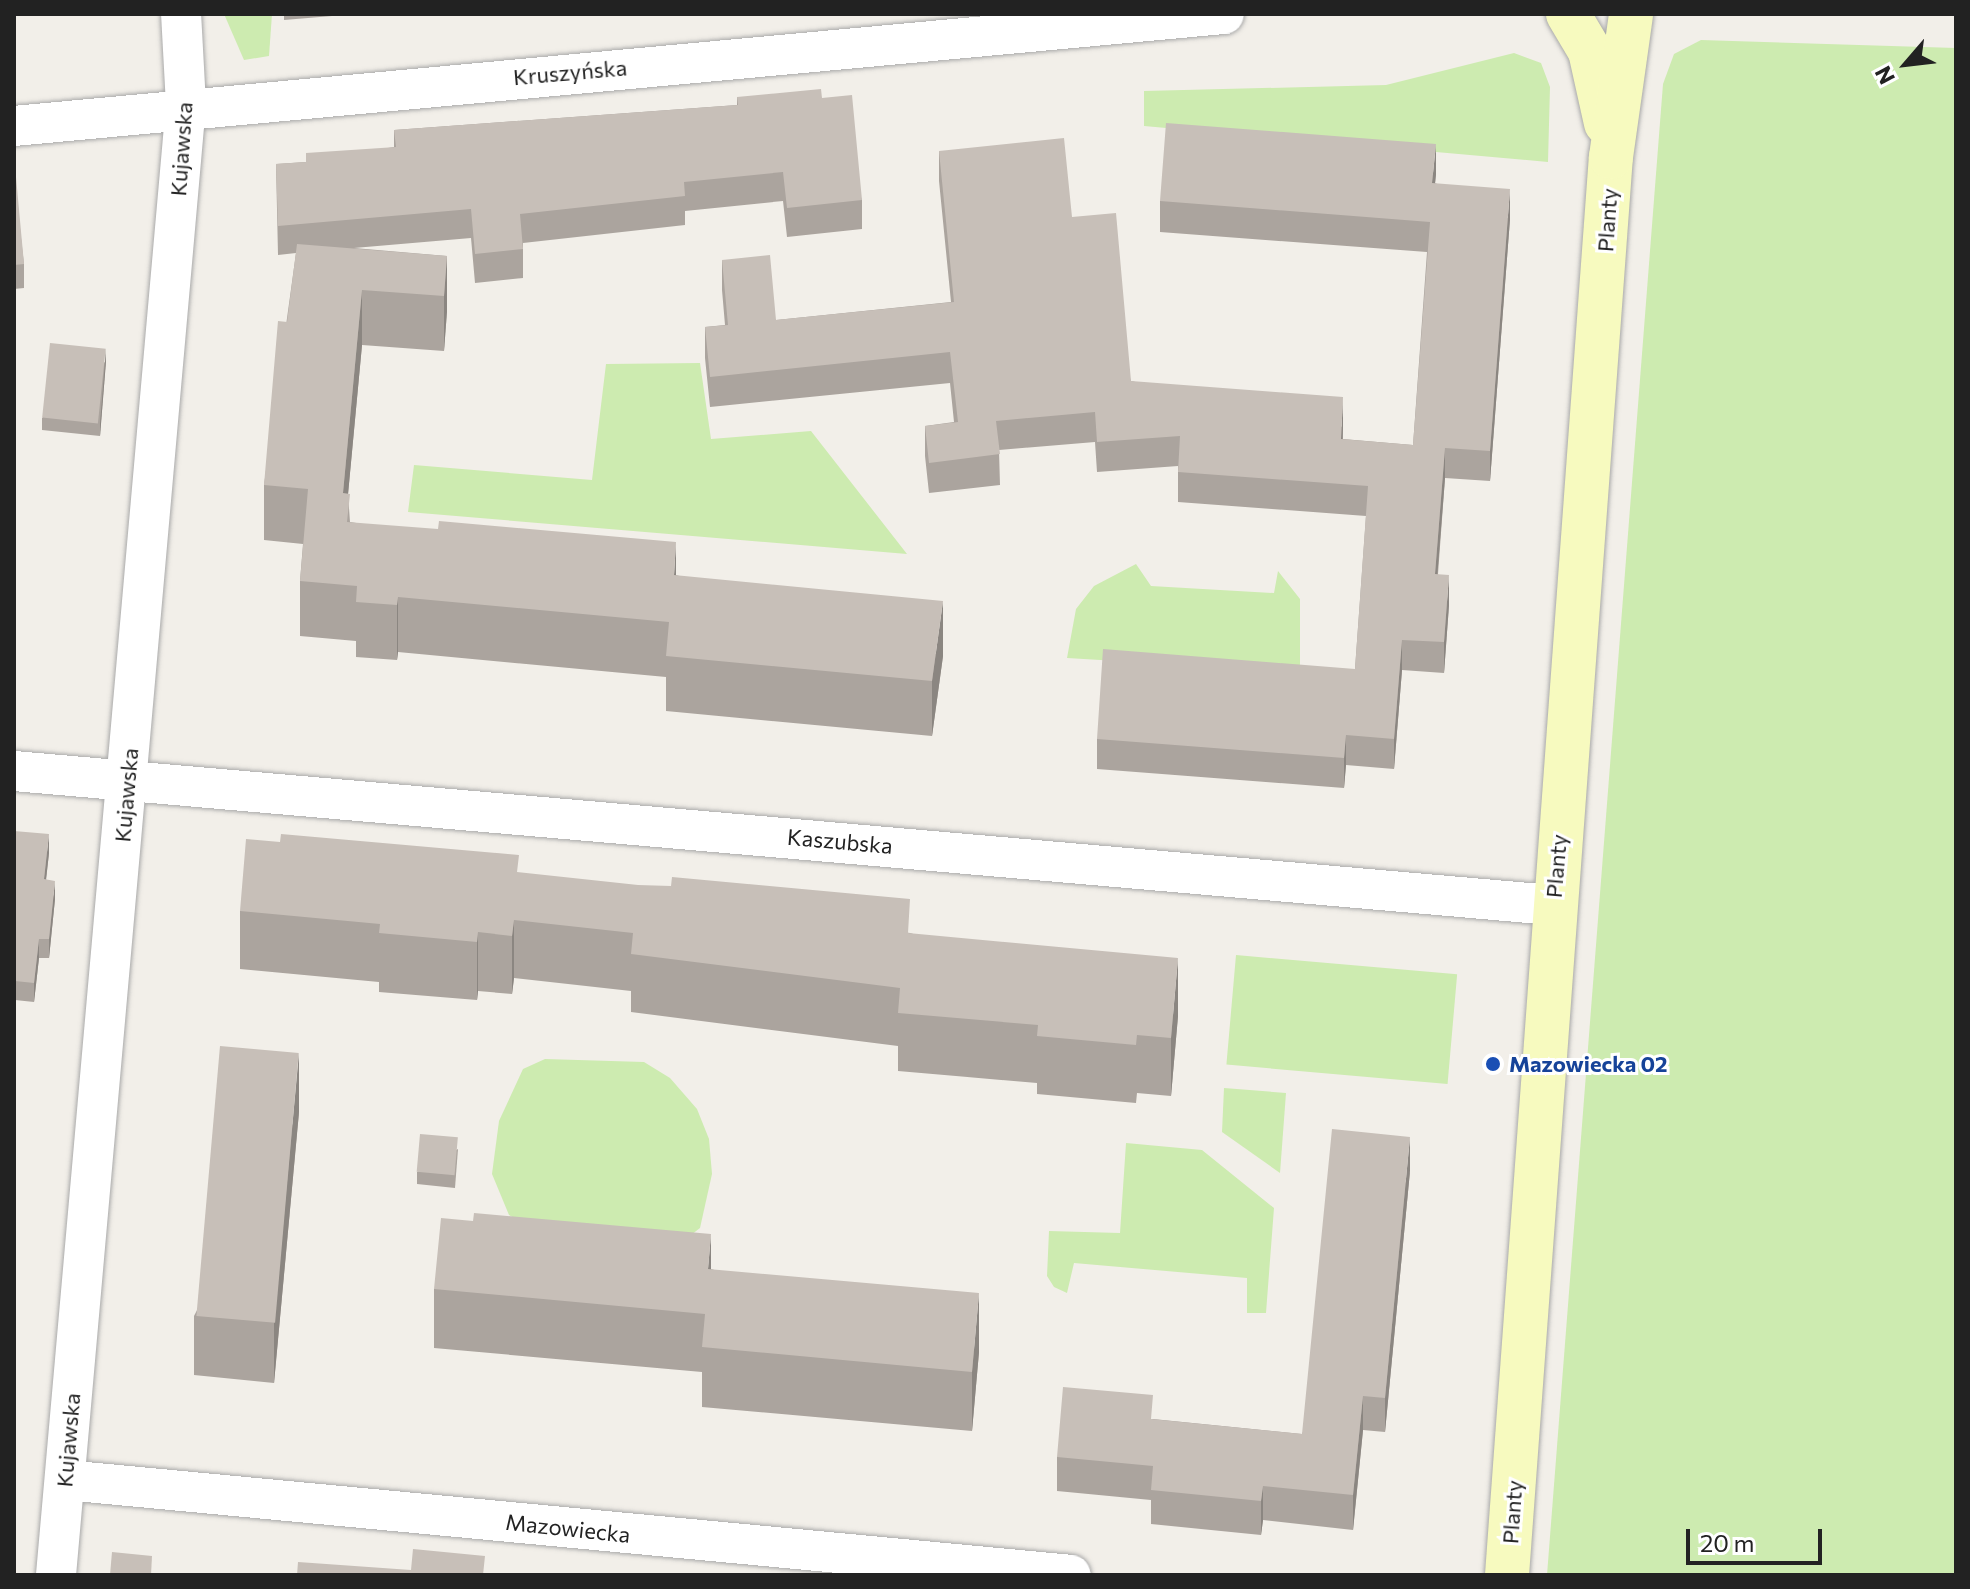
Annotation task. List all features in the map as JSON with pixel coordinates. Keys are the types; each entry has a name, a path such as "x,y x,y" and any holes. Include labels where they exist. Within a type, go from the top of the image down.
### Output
{"street":[{"name":"Kujawska","path":"56,1575 186,105 181,14"},
{"name":"Kruszyńska","path":"14,126 186,105 1129,18 1224,14"},
{"name":"Planty","path":"1568,14 1590,51 1611,157"},
{"name":"Planty","path":"1507,1575 1553,905 1611,157 1631,14"},
{"name":"Kaszubska","path":"14,771 127,777 1553,905"},
{"name":"Mazowiecka","path":"65,1480 1071,1575"}],"green space":[{"path":"224,14 272,14 269,56 244,60"},
{"path":"1701,40 1956,48 1956,1575 1547,1575 1663,84 1674,54"},
{"path":"1514,53 1541,63 1550,87 1548,162 1144,126 1144,91 1386,85"},
{"path":"700,363 711,439 811,431 907,554 408,512 414,465 592,480 606,364"},
{"path":"1136,564 1151,586 1274,593 1278,571 1300,599 1300,672 1067,658 1076,609 1094,586"},
{"path":"1236,955 1457,974 1448,1084 1226,1065"},
{"path":"545,1059 644,1062 670,1078 697,1109 709,1139 712,1174 700,1228 687,1238 538,1232 509,1215 492,1174 499,1121 523,1069"},
{"path":"1224,1088 1286,1093 1280,1173 1222,1132"},
{"path":"1126,1143 1202,1150 1274,1208 1266,1313 1247,1313 1247,1278 1074,1263 1067,1293 1054,1287 1047,1276 1049,1231 1120,1233"}],"building":[{"path":"821,89 822,98 852,95 862,200 787,208 783,172 684,182 685,196 520,214 523,249 475,254 471,209 278,226 276,164 306,162 306,153 396,147 394,130 738,105 737,97"},
{"path":"1166,123 1436,144 1432,183 1510,189 1490,451 1445,448 1435,574 1449,575 1444,642 1402,640 1394,739 1346,735 1344,758 1097,739 1103,649 1355,669 1368,486 1178,472 1180,436 1097,442 1095,412 996,421 1000,454 929,463 925,426 958,422 950,352 710,377 705,327 728,325 722,260 770,255 776,320 954,302 939,151 1064,138 1072,217 1116,213 1131,381 1343,397 1341,439 1413,445 1430,222 1160,201"},
{"path":"14,177 24,264 14,265"},
{"path":"297,244 447,256 444,296 362,290 343,493 350,494 347,522 438,529 439,521 676,542 674,575 943,601 932,681 666,656 669,622 398,597 397,605 356,602 357,586 300,581 308,489 264,485 278,321 287,322"},
{"path":"50,343 106,349 98,423 42,418"},
{"path":"14,831 49,834 44,879 55,881 49,939 39,939 34,983 15,981 14,987"},
{"path":"281,834 519,855 517,872 638,885 671,886 672,877 910,899 908,933 1178,958 1171,1038 1137,1035 1136,1045 1037,1036 1038,1025 898,1013 900,988 631,954 633,933 514,920 512,936 478,932 477,942 379,933 380,924 240,911 246,839 280,842"},
{"path":"220,1046 299,1053 275,1323 196,1316"},
{"path":"1332,1129 1410,1137 1385,1398 1363,1396 1353,1495 1263,1486 1261,1501 1151,1490 1153,1466 1057,1457 1063,1387 1153,1395 1151,1419 1302,1434"},
{"path":"420,1134 458,1137 455,1175 417,1172"},
{"path":"474,1213 711,1234 708,1269 979,1293 972,1372 702,1347 705,1314 434,1289 441,1218 473,1221"},
{"path":"413,1549 485,1556 483,1575 297,1575 298,1562 411,1570"},
{"path":"112,1552 152,1556 151,1575 110,1575"}],"place":[{"name":"Mazowiecka 02","path":"1493,1064"}]}
